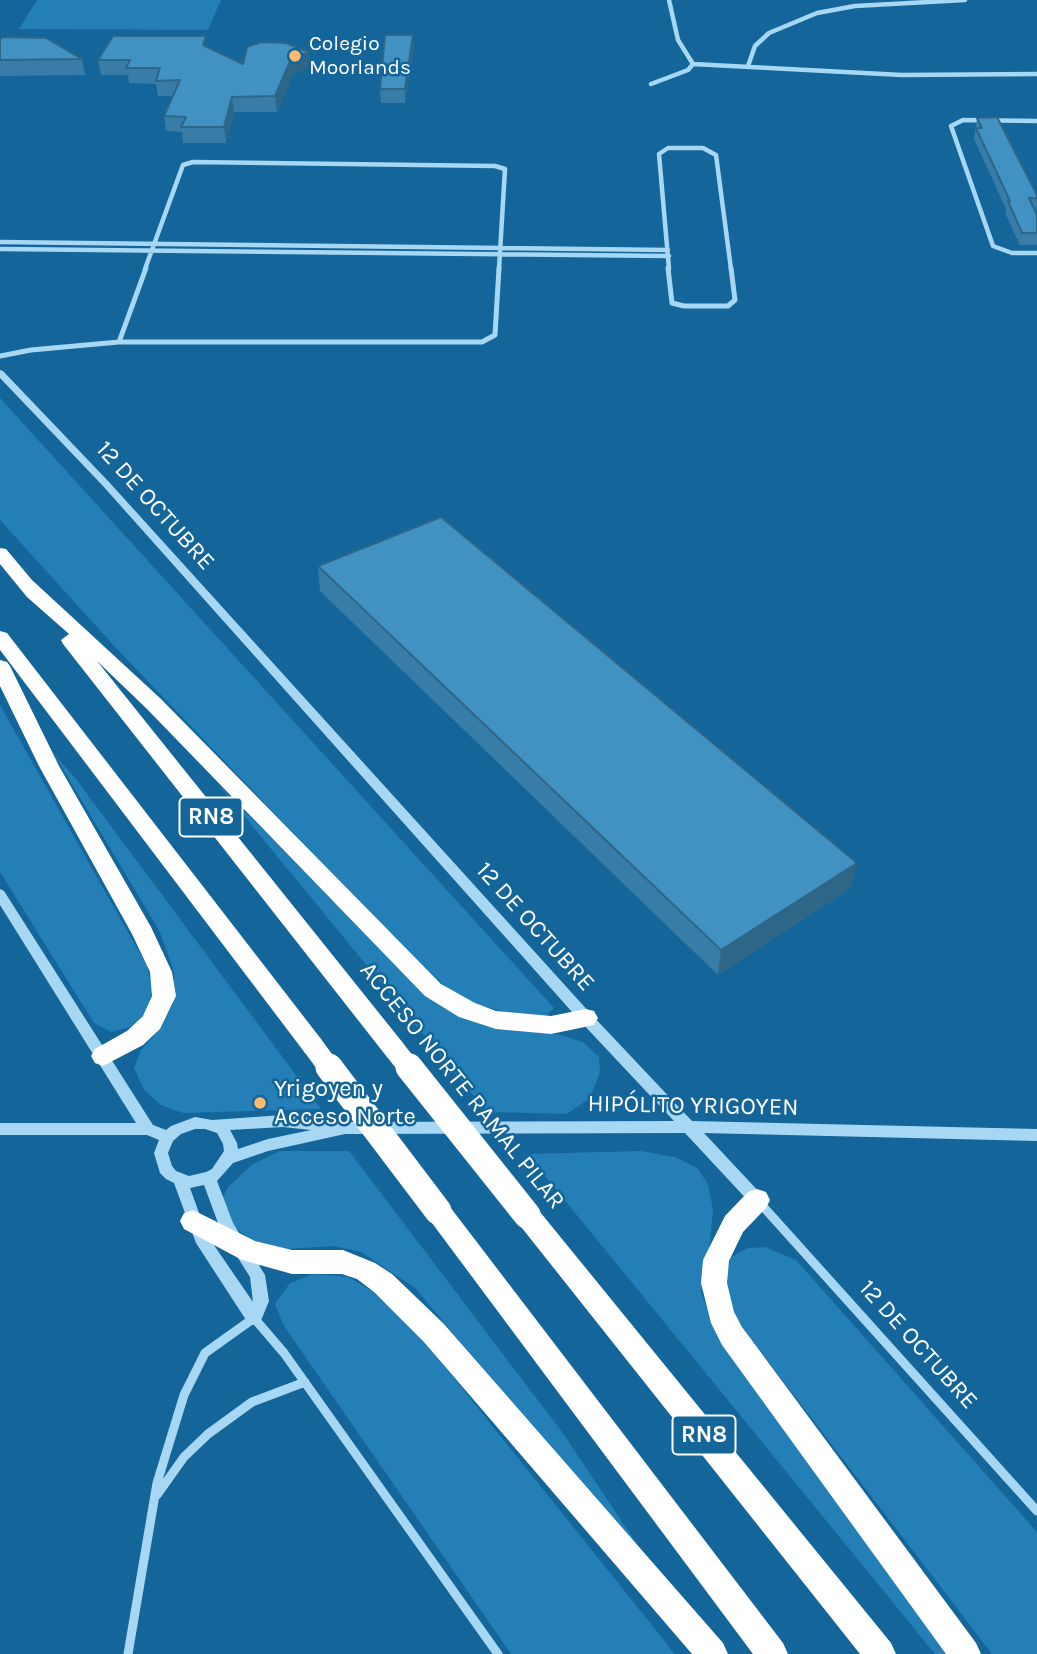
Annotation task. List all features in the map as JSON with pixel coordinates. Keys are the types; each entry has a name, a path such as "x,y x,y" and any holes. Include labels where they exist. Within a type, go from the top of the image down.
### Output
{"highway":[{"name":"ACCESO NORTE RAMAL PILAR","path":"0,553 880,1654"},
{"path":"26,584 154,704 433,990 467,1010 503,1021 551,1025 586,1018"},
{"name":"RN8","path":"0,637 772,1654"},
{"path":"0,666 49,766 143,933 161,972 164,996 152,1022 135,1038 103,1056"},
{"path":"757,1200 730,1230 716,1260 714,1283 720,1314 732,1336 965,1654"},
{"path":"193,1221 239,1248 292,1262 329,1261 350,1264 383,1283 434,1333 712,1654"}],"street":[{"path":"669,0 678,40 693,64"},
{"path":"748,66 751,53 759,40 787,24 817,13 855,6 965,0"},
{"path":"693,64 914,75 1037,74"},
{"path":"651,84 688,70 693,64"},
{"path":"1037,121 963,120 951,126 993,246 1012,253 1037,253"},
{"path":"708,149 716,155 734,303 721,307 672,303 667,277 669,253 660,150 708,149"},
{"path":"0,356 31,350 119,342 482,342 495,335 505,171 501,167 193,162 180,167 119,342"},
{"path":"0,242 152,248"},
{"path":"0,249 669,253"},
{"name":"12 DE OCTUBRE","path":"0,373 113,492 586,1018 757,1200 1037,1511"},
{"path":"0,894 148,1129"},
{"name":"HIPÓLITO YRIGOYEN","path":"214,1125 283,1121 348,1128 690,1128 1037,1135"},
{"path":"185,1125 214,1125 222,1129 230,1143 228,1159 217,1173 199,1181 180,1180 171,1175 162,1162 161,1153 168,1137 185,1125"},
{"name":"HIPÓLITO YRIGOYEN","path":"228,1159 268,1145 348,1128"},
{"path":"0,1129 148,1129 168,1137"},
{"path":"128,1654 165,1449 176,1417 205,1353 254,1318 261,1301 260,1283 249,1259 239,1248 218,1210 209,1178"},
{"path":"180,1180 193,1221 254,1318 305,1382 498,1654"},
{"path":"155,1499 184,1457 208,1434 252,1402 305,1382"}],"shaded area":[{"path":"37,0 221,0 208,30 19,29"},
{"path":"0,398 554,1008 543,1019 479,1005 447,988 387,931 118,650 0,520"},
{"path":"0,705 147,966 152,990 148,1011 130,1027 111,1032 94,1023 0,872"},
{"path":"54,754 76,779 321,1109 183,1113 161,1105 144,1090 134,1068 141,1050 160,1029 173,1004 174,972 160,932"},
{"path":"217,783 417,987 496,1028 561,1035 583,1042 599,1057 600,1072 590,1098 567,1114 487,1112"},
{"path":"280,1151 349,1151 562,1432 663,1583 415,1288 361,1252 333,1246 286,1249 249,1239 227,1220 221,1201 228,1187 253,1164"},
{"path":"641,1151 675,1157 697,1168 708,1184 713,1210 701,1292 715,1331 954,1654 935,1654 527,1154"},
{"path":"765,1247 796,1260 1037,1532 1037,1654 992,1654 747,1334 727,1302 725,1282 731,1257 748,1248"},
{"path":"314,1274 348,1277 372,1291 417,1332 675,1654 511,1654 284,1326 275,1304 290,1283"}],"building":[{"path":"385,35 413,35 405,89 380,89"},
{"path":"113,36 206,36 203,45 243,64 247,47 261,42 286,43 309,52 291,59 275,96 232,97 224,127 181,127 186,117 164,116 180,80 156,81 160,68 126,68 130,60 98,60"},
{"path":"2,37 46,38 82,59 0,60"},
{"path":"997,117 1037,195 1037,198 1029,198 1037,215 1037,233 1022,233 976,128 982,128 977,118"},
{"path":"441,517 857,863 721,950 318,566"}],"place":[{"name":"Colegio Moorlands","path":"295,56"},
{"name":"Yrigoyen y Acceso Norte","path":"260,1103"}]}
